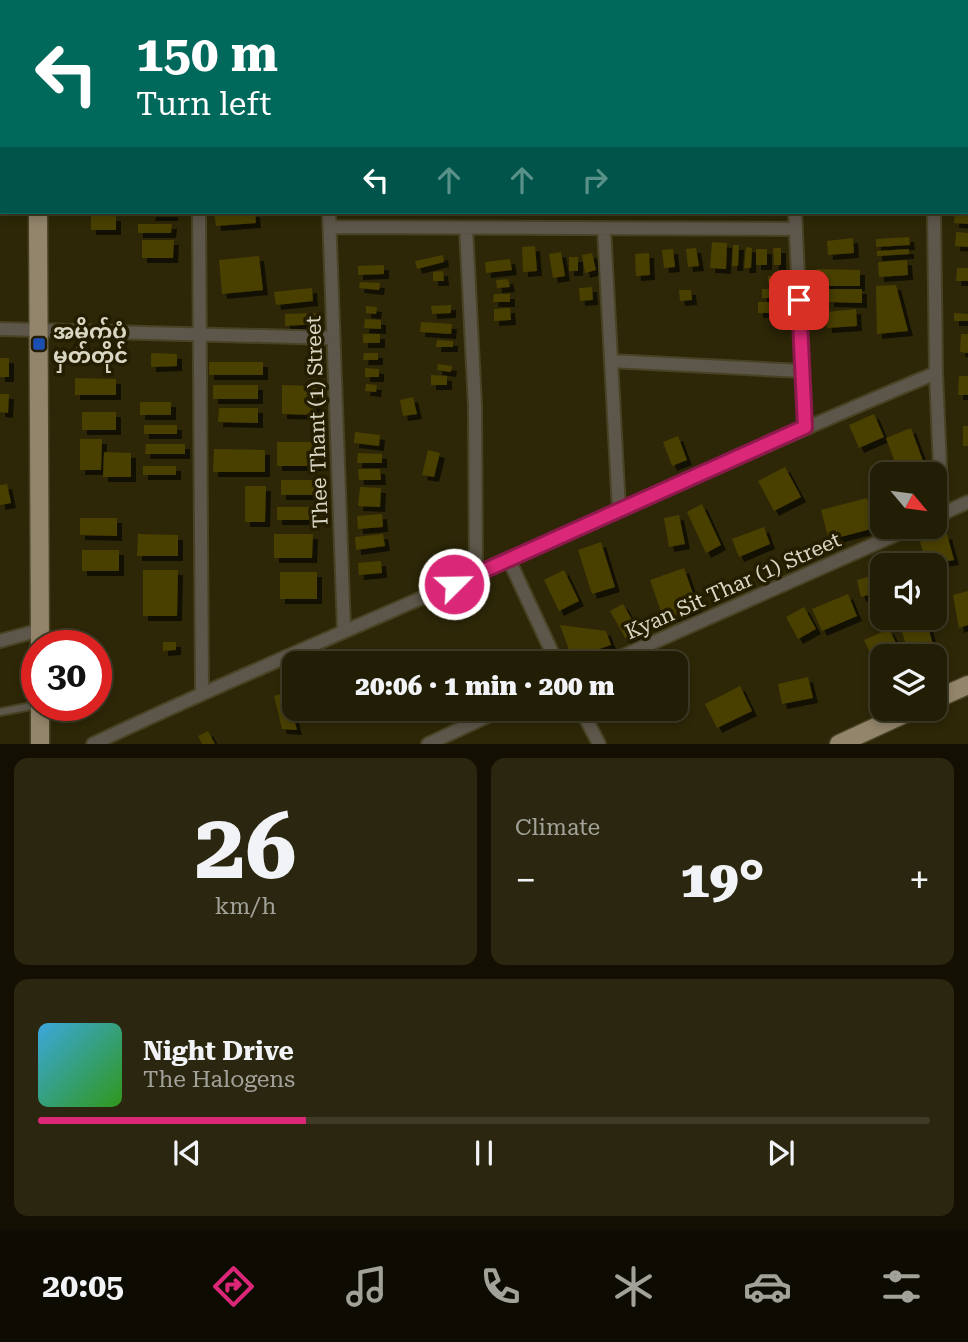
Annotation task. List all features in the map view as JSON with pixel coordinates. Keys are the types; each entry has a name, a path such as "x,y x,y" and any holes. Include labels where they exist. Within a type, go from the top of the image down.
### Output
{"main road":[{"path":"38,214 40,630"},
{"path":"947,694 968,685"},
{"path":"39,721 40,744"},
{"path":"839,744 889,721"}],"street":[{"path":"199,214 202,692"},
{"name":"Thee Thant (1) Street","path":"329,214 344,631"},
{"path":"795,214 805,427"},
{"path":"934,214 937,462"},
{"path":"330,227 796,229"},
{"path":"466,228 475,405 476,574"},
{"path":"604,228 620,510"},
{"path":"0,329 333,338"},
{"path":"611,361 802,371"},
{"path":"93,744 202,692 509,560 805,427 936,373"},
{"path":"947,511 968,502"},
{"name":"Kyan Sit Thar (1) Street","path":"634,651 885,539"},
{"path":"509,560 552,651"},
{"path":"0,641 21,639"},
{"path":"428,744 477,721"},
{"path":"588,721 600,744"}],"lane":[{"path":"0,712 21,708"}],"building":[{"path":"150,214 173,214 173,216"},
{"path":"214,214 255,214 256,223 216,226"},
{"path":"955,214 968,214 968,224 954,223"},
{"path":"91,216 116,216 116,230 91,230"},
{"path":"138,224 172,224 171,233 138,233"},
{"path":"956,232 968,233 968,247 955,246"},
{"path":"909,237 910,245 876,247 876,239"},
{"path":"853,238 854,253 828,255 827,241"},
{"path":"142,240 174,240 173,258 142,258"},
{"path":"712,242 727,243 726,269 710,268"},
{"path":"733,245 739,245 738,266 732,266"},
{"path":"535,246 537,271 523,272 522,247"},
{"path":"746,247 752,248 751,268 744,268"},
{"path":"696,248 699,266 688,267 686,249"},
{"path":"773,248 781,248 781,265 774,265"},
{"path":"673,249 675,267 664,268 662,250"},
{"path":"756,249 767,249 767,265 756,265"},
{"path":"909,249 909,254 877,256 877,251"},
{"path":"561,252 565,276 553,278 549,254"},
{"path":"592,253 596,270 585,273 582,255"},
{"path":"649,253 650,275 636,276 635,254"},
{"path":"443,255 444,262 417,269 415,261"},
{"path":"259,256 263,290 222,294 219,260"},
{"path":"569,257 578,257 578,271 569,271"},
{"path":"510,259 512,270 486,273 485,262"},
{"path":"907,260 908,275 879,277 878,262"},
{"path":"384,265 384,274 358,275 358,266"},
{"path":"957,268 968,268 968,281 956,281"},
{"path":"817,269 860,270 860,286 817,286"},
{"path":"443,271 444,281 433,281 433,272"},
{"path":"768,276 785,277 784,282 768,282"},
{"path":"508,279 510,287 497,288 496,280"},
{"path":"360,282 380,283 379,290 359,288"},
{"path":"896,285 908,331 877,334 876,286"},
{"path":"592,287 593,300 580,301 579,288"},
{"path":"312,288 313,301 276,305 274,292"},
{"path":"762,289 784,289 784,298 762,298"},
{"path":"829,289 862,289 862,303 829,302"},
{"path":"679,290 691,290 692,300 680,301"},
{"path":"494,294 510,294 510,302 493,302"},
{"path":"758,302 783,302 783,313 758,313"},
{"path":"451,305 451,313 432,314 431,306"},
{"path":"366,306 377,307 376,314 366,313"},
{"path":"510,308 511,320 494,321 494,309"},
{"path":"856,309 857,326 827,328 826,312"},
{"path":"316,313 317,324 285,326 285,314"},
{"path":"954,313 968,314 968,321 954,321"},
{"path":"365,319 381,320 381,329 364,328"},
{"path":"421,322 452,324 451,334 420,332"},
{"path":"363,334 380,334 380,343 363,343"},
{"path":"961,334 968,334 968,353 960,352"},
{"path":"437,340 453,341 453,347 436,347"},
{"path":"151,353 177,354 177,366 151,367"},
{"path":"364,353 378,353 378,360 363,360"},
{"path":"0,358 9,358 9,377 0,377"},
{"path":"209,362 263,362 263,375 209,375"},
{"path":"438,364 452,366 451,372 437,370"},
{"path":"365,368 379,369 379,377 365,377"},
{"path":"431,375 447,376 447,385 431,385"},
{"path":"959,376 968,376 968,395 958,395"},
{"path":"75,378 116,379 116,395 75,395"},
{"path":"366,384 377,385 376,392 365,391"},
{"path":"213,385 258,385 258,399 213,399"},
{"path":"282,385 316,386 316,415 282,414"},
{"path":"0,394 9,394 8,413 0,412"},
{"path":"413,397 417,414 403,416 400,400"},
{"path":"140,402 171,402 171,415 140,415"},
{"path":"219,408 258,408 258,423 218,422"},
{"path":"82,412 116,412 116,430 82,430"},
{"path":"874,414 884,437 859,448 849,425"},
{"path":"144,425 177,425 177,434 144,434"},
{"path":"963,426 968,426 968,446 963,446"},
{"path":"911,428 923,462 895,462 886,438"},
{"path":"355,432 380,435 379,446 354,443"},
{"path":"678,436 687,460 672,466 663,442"},
{"path":"80,439 102,439 101,470 80,470"},
{"path":"277,442 319,442 319,466 277,466"},
{"path":"146,444 185,444 185,454 145,454"},
{"path":"214,449 265,450 265,472 213,472"},
{"path":"428,450 440,453 434,477 422,475"},
{"path":"104,452 131,453 131,477 103,477"},
{"path":"358,453 382,454 382,463 357,463"},
{"path":"143,466 176,466 176,475 143,475"},
{"path":"785,467 801,497 774,511 758,481"},
{"path":"358,469 380,469 381,480 359,480"},
{"path":"281,480 314,480 314,495 281,495"},
{"path":"7,484 11,503 0,505 0,485"},
{"path":"245,486 266,486 265,522 245,522"},
{"path":"360,487 381,488 380,507 358,506"},
{"path":"867,498 870,529 829,540 821,510"},
{"path":"702,504 721,545 706,553 687,512"},
{"path":"277,507 313,507 313,520 277,520"},
{"path":"382,514 383,527 358,529 357,516"},
{"path":"679,515 685,544 669,547 664,518"},
{"path":"80,518 117,518 117,536 80,535"},
{"path":"764,527 770,544 739,557 732,539"},
{"path":"138,534 178,535 178,556 137,556"},
{"path":"274,534 313,534 312,558 274,558"},
{"path":"383,534 385,546 356,550 355,537"},
{"path":"947,534 954,560 947,561 947,553 923,553 920,541 947,539"},
{"path":"601,542 615,587 592,594 578,550"},
{"path":"82,550 119,550 119,571 82,571"},
{"path":"381,561 382,573 359,575 358,563"},
{"path":"684,568 698,608 664,620 650,580"},
{"path":"143,570 178,570 177,616 143,616"},
{"path":"564,570 579,601 559,611 544,580"},
{"path":"280,572 317,572 317,599 280,599"},
{"path":"870,576 870,594 861,597 857,580"},
{"path":"968,591 968,625 959,628 953,595"},
{"path":"848,594 857,616 822,631 812,609"},
{"path":"623,604 640,634 627,641 610,611"},
{"path":"804,607 816,629 798,639 786,617"},
{"path":"560,625 606,631 611,645 593,651 569,651"},
{"path":"890,630 896,644 870,644 870,653 864,640"},
{"path":"902,630 929,630 933,644 906,644"},
{"path":"163,642 176,642 176,650 163,651"},
{"path":"808,677 813,698 782,704 778,684"},
{"path":"740,686 752,711 717,728 705,704"},
{"path":"282,694 282,721 295,721 297,730 282,729 274,696"},
{"path":"208,731 215,744 202,744 198,736"}],"place":[{"name":"အမှိုက်ပုံ မှတ်တိုင်","path":"39,344"}],"route":[{"path":"454,584 805,427 799,300"}]}
